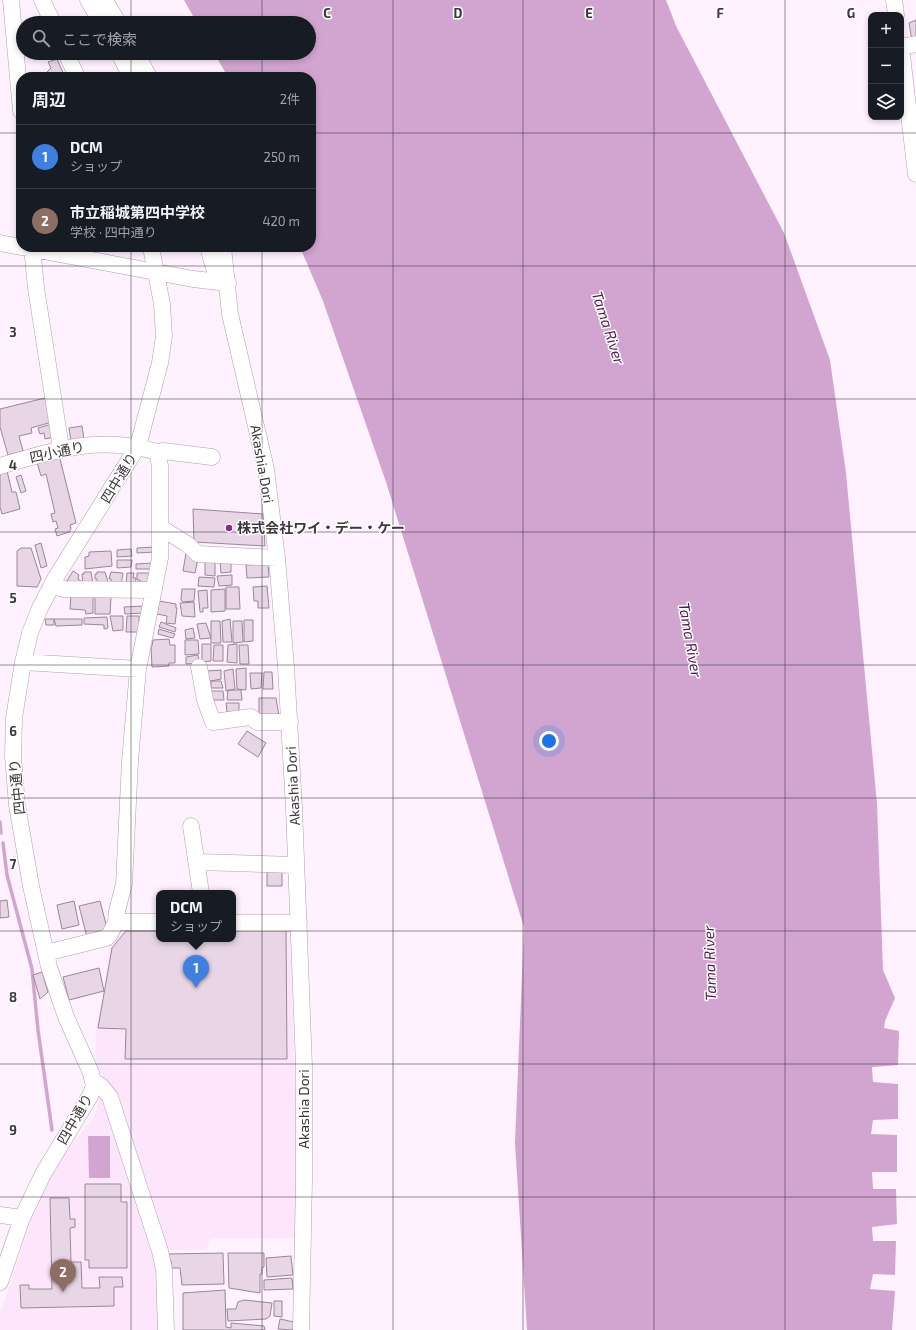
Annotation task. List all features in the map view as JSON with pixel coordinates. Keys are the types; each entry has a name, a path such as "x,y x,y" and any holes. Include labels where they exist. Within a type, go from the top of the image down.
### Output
{"street":[{"path":"11,0 16,56"},
{"path":"42,0 49,16"},
{"path":"88,0 98,16"},
{"path":"105,0 114,16"},
{"path":"894,0 896,12"},
{"path":"904,46 916,44"},
{"path":"901,48 911,97 916,174"},
{"path":"16,60 17,72"},
{"path":"69,60 75,72"},
{"path":"122,60 128,72"},
{"path":"140,60 146,72"},
{"path":"0,243 16,245"},
{"path":"28,252 36,288 61,448"},
{"path":"54,252 193,279 223,283"},
{"name":"四中通り","path":"0,1282 22,1218 50,1159 90,1096 93,1082 91,1073 66,1017 49,967 22,838 17,805 13,756 14,718 23,662 30,633 52,586 138,446 160,363 164,336 162,304 152,252"},
{"path":"210,252 223,283"},
{"name":"Akashia Dori","path":"223,252 223,283 266,469 277,558 290,722 299,923 305,1119 301,1330"},
{"name":"四小通り","path":"0,466 61,448 100,444 138,446 157,452 163,451 212,457"},
{"path":"46,952 106,938 110,934 116,922 117,911 124,884 130,761 138,669 160,558 160,466 157,452"},
{"path":"161,528 187,544 198,554 277,558"},
{"path":"52,586 64,589 154,590"},
{"path":"23,662 138,669"},
{"path":"199,667 205,700 213,722 251,717 257,722 290,722"},
{"path":"191,826 201,890"},
{"path":"197,862 296,865"},
{"path":"116,922 156,922"},
{"path":"236,923 299,923"},
{"path":"93,1082 101,1086 110,1097 160,1251 164,1269 166,1330"},
{"path":"0,1215 22,1218"}],"shaded area":[{"path":"122,928 156,928 156,942 236,942 236,938 290,928 297,1140 295,1238 210,1238 207,1250 164,1250 108,1084 95,1063 96,1028 104,991 110,941"},
{"path":"100,1096 106,1101 160,1269 162,1330 0,1330 0,1314 31,1220 51,1174 64,1154 95,1115"}],"water":[{"name":"Tama River","path":"184,0 666,0 676,26 784,233 830,360 846,473 877,804 883,970 895,998 885,1021 884,1028 899,1031 898,1065 872,1067 873,1082 898,1084 898,1119 873,1120 871,1134 897,1135 897,1172 872,1172 873,1189 896,1189 897,1224 872,1227 873,1241 896,1241 895,1275 873,1274 870,1289 895,1291 892,1330 527,1330 515,1143 524,927 386,482 323,301 302,252 316,252 316,72 225,72 218,60 316,60 316,16 193,16"},
{"path":"88,1136 110,1136 110,1178 89,1178"}],"building":[{"path":"916,20 916,41 912,41 909,23"},
{"path":"57,60 63,72 47,72 51,68 48,62"},
{"path":"45,398 52,422 31,428 32,433 19,436 23,451 8,455 0,427 0,409"},
{"path":"52,424 55,437 45,439 44,433 40,434 38,428"},
{"path":"82,426 84,439 71,441 69,428"},
{"path":"59,455 76,523 70,525 71,529 69,532 57,536 55,529 58,528 56,521 53,522 51,514 55,513 46,474 41,476 37,462"},
{"path":"7,471 12,492 16,492 20,509 2,514 0,507 0,472"},
{"path":"21,475 26,491 21,493 16,477"},
{"name":"株式会社ワイ・デー・ケー","path":"193,509 263,514 265,546 194,542"},
{"path":"41,543 47,566 41,568 35,545"},
{"path":"155,547 155,552 137,553 137,548"},
{"path":"21,548 31,548 41,579 37,587 17,586 17,551"},
{"path":"131,549 132,556 117,557 117,550"},
{"path":"111,551 112,566 85,569 85,557 89,556 89,552"},
{"path":"186,553 198,558 195,573 183,571"},
{"path":"205,559 215,560 215,576 205,575"},
{"path":"117,560 132,560 131,567 117,568"},
{"path":"220,561 231,561 231,572 221,573"},
{"path":"153,563 153,569 136,569 136,564"},
{"path":"268,564 269,577 247,578 246,565"},
{"path":"73,571 79,575 78,579 81,581 79,583 65,584"},
{"path":"84,572 91,572 93,584 83,586 82,574 84,574"},
{"path":"97,572 105,572 108,582 98,586 97,579 95,579 95,574 97,574"},
{"path":"111,572 123,573 121,586 111,586 111,579 109,579"},
{"path":"127,573 134,573 133,578 136,578 135,586 126,585"},
{"path":"137,573 151,573 150,586 140,586 140,580 137,580"},
{"path":"232,575 232,585 219,586 217,576"},
{"path":"199,577 215,578 214,587 198,586"},
{"path":"267,586 269,608 258,608 258,601 254,601 253,587"},
{"path":"226,587 239,587 240,609 226,609"},
{"path":"182,589 195,589 194,601 183,602 181,600"},
{"path":"225,589 225,611 211,612 211,590"},
{"path":"207,590 208,608 203,608 203,612 200,612 198,591"},
{"path":"95,594 111,597 110,614 95,614"},
{"path":"71,595 93,596 93,613 86,614 85,610 70,609"},
{"path":"159,601 176,604 175,624 166,623 167,616 157,614"},
{"path":"194,602 195,617 182,616 180,603"},
{"path":"144,606 144,613 125,614 124,607"},
{"path":"110,616 123,616 123,630 113,631"},
{"path":"127,616 139,616 139,622 141,622 141,632 126,632"},
{"path":"107,617 108,628 104,629 104,625 84,624 84,618"},
{"path":"45,619 54,619 54,625 46,625"},
{"path":"54,619 82,619 82,625 56,626"},
{"path":"230,619 232,642 223,642 222,621"},
{"path":"244,620 253,620 253,641 244,642"},
{"path":"211,621 220,621 221,643 211,643"},
{"path":"233,621 242,621 243,642 233,643"},
{"path":"161,622 176,628 175,632 159,627"},
{"path":"206,623 211,638 200,639 197,624"},
{"path":"193,628 195,638 186,639 185,630"},
{"path":"159,629 175,634 173,638 158,634"},
{"path":"169,639 170,645 175,645 175,663 169,663 169,666 152,667 151,646 153,640"},
{"path":"185,640 198,640 199,654 185,655"},
{"path":"202,644 211,644 211,661 202,662"},
{"path":"237,644 237,663 227,662 228,645"},
{"path":"214,645 223,645 223,661 213,661"},
{"path":"239,645 248,645 249,664 240,664"},
{"path":"198,655 199,663 186,664 186,657"},
{"path":"246,668 246,690 237,689 236,669"},
{"path":"233,669 235,689 226,691 224,671"},
{"path":"221,670 221,679 211,681 206,679 207,671"},
{"path":"264,672 272,672 273,689 263,689"},
{"path":"250,673 262,673 261,688 251,689"},
{"path":"211,681 221,681 223,688 211,688"},
{"path":"228,690 241,690 242,700 227,700"},
{"path":"210,691 223,691 224,700 210,700"},
{"path":"259,698 276,698 279,716 259,717"},
{"path":"226,703 239,703 239,712 227,712"},
{"path":"247,731 266,743 258,757 238,744"},
{"path":"267,869 282,869 282,886 267,886"},
{"path":"7,900 9,917 0,918 0,901"},
{"path":"74,901 79,925 62,929 57,905"},
{"path":"100,901 108,932 87,937 79,906"},
{"path":"286,929 287,1059 125,1059 126,1029 98,1028 112,948 126,931 156,931 156,942 236,942 236,930"},
{"path":"99,968 104,991 69,1000 63,977"},
{"path":"42,972 48,992 40,999 33,975"},
{"path":"85,1184 121,1184 121,1202 127,1202 127,1268 89,1268 89,1260 85,1260"},
{"path":"50,1198 69,1198 70,1219 75,1219 75,1227 70,1228 71,1262 81,1262 82,1288 100,1288 99,1277 122,1277 123,1287 114,1287 114,1306 21,1308 20,1285 29,1285 29,1289 52,1289"},
{"path":"223,1253 224,1284 182,1285 180,1268 171,1268 171,1261 167,1254"},
{"path":"228,1253 264,1253 264,1267 262,1268 262,1274 260,1274 260,1293 229,1288"},
{"path":"291,1256 293,1275 267,1277 266,1258"},
{"path":"292,1278 293,1289 264,1290 264,1280"},
{"path":"225,1290 226,1327 231,1328 231,1323 264,1326 265,1330 183,1330 183,1293"},
{"path":"244,1300 272,1303 270,1316 266,1319 228,1321 227,1309 236,1309 238,1302"},
{"path":"274,1301 282,1301 282,1317 274,1316"},
{"path":"280,1319 294,1322 293,1330 278,1329"}],"waterway":[{"path":"0,822 1,833"},
{"path":"3,843 7,875 32,969 38,1030 52,1130"}],"place":[{"name":"株式会社ワイ・デー・ケー","path":"229,528"},
{"name":"DCM","path":"196,988"},
{"name":"市立稲城第四中学校","path":"63,1292"}]}
